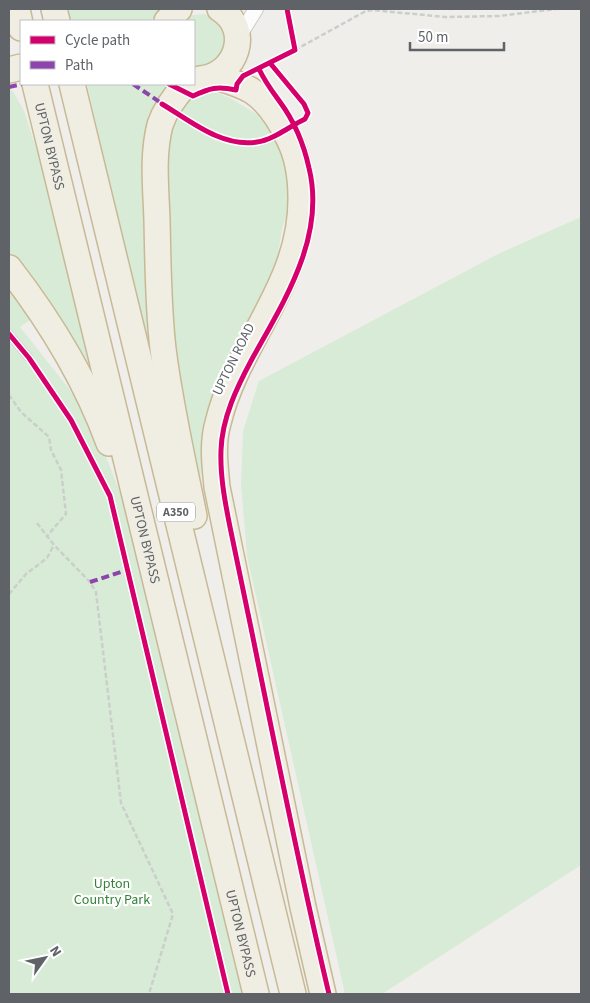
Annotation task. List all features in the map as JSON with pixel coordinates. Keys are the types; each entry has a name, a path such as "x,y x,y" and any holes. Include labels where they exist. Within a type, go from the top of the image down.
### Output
{"highway":[{"path":"17,9 20,23"},
{"path":"169,20 180,9"},
{"name":"UPTON ROAD","path":"220,9 231,19 236,28 238,39 262,99"},
{"path":"204,77 223,70 231,62 236,52 238,39"},
{"name":"UPTON ROAD","path":"204,77 237,84 262,99 282,124 294,150 301,189 301,213 297,241 288,270 264,322 230,385 217,423 214,452 217,487 303,907 323,994"},
{"name":"A350","path":"73,86 292,994"},
{"name":"A350","path":"181,90 164,116 160,127 155,165 159,293 164,359 185,471 242,744 278,935"},
{"name":"UPTON BYPASS","path":"37,94 256,994"},
{"name":"A350","path":"9,268 48,323 76,369 90,397 109,441 150,558"}],"street":[{"path":"238,39 256,9"}],"lane":[{"path":"9,334 29,358"}],"path":[{"path":"295,50 371,10 446,17 498,16 556,9"},
{"path":"9,395 21,412 49,438 60,470 66,514 47,536"},
{"path":"37,524 54,545 90,582 96,592 121,803 173,914 149,994"},
{"path":"9,594 26,574 47,558 54,545"}],"green space":[{"path":"65,9 160,9 152,20 68,20"},
{"path":"204,14 213,19 224,30 227,40 224,52 217,63 195,69 195,20 182,20 193,15"},
{"path":"87,85 171,86 155,111 170,446"},
{"path":"12,90 24,111 51,194 97,394 9,258 9,91"},
{"path":"212,91 230,98 263,118 288,165 292,197 282,229 273,284 241,339 208,406 201,452 201,487 169,329 166,142 175,121 187,102"},
{"path":"581,217 581,865 382,994 345,994 247,556 241,484 243,431 259,381 500,253"},
{"name":"Upton Country Park","path":"9,280 34,317 20,327 89,414 131,520 243,994 9,994"}],"marked path":[{"path":"9,87 20,84"},
{"path":"134,85 164,105"},
{"path":"90,582 127,570"}],"cycle path":[{"path":"171,85 193,96 214,88 236,90 237,84 243,76 295,50 287,9"},
{"path":"162,104 206,131 231,141 244,143 269,139 305,119 308,113 304,104 270,63"},
{"path":"259,69 290,117 301,142 309,168 313,194 312,219 307,243 289,291 246,370 231,403 222,438 221,469 230,527 298,857 329,994"},
{"path":"9,334 29,358 71,420 110,496 228,994"}]}
